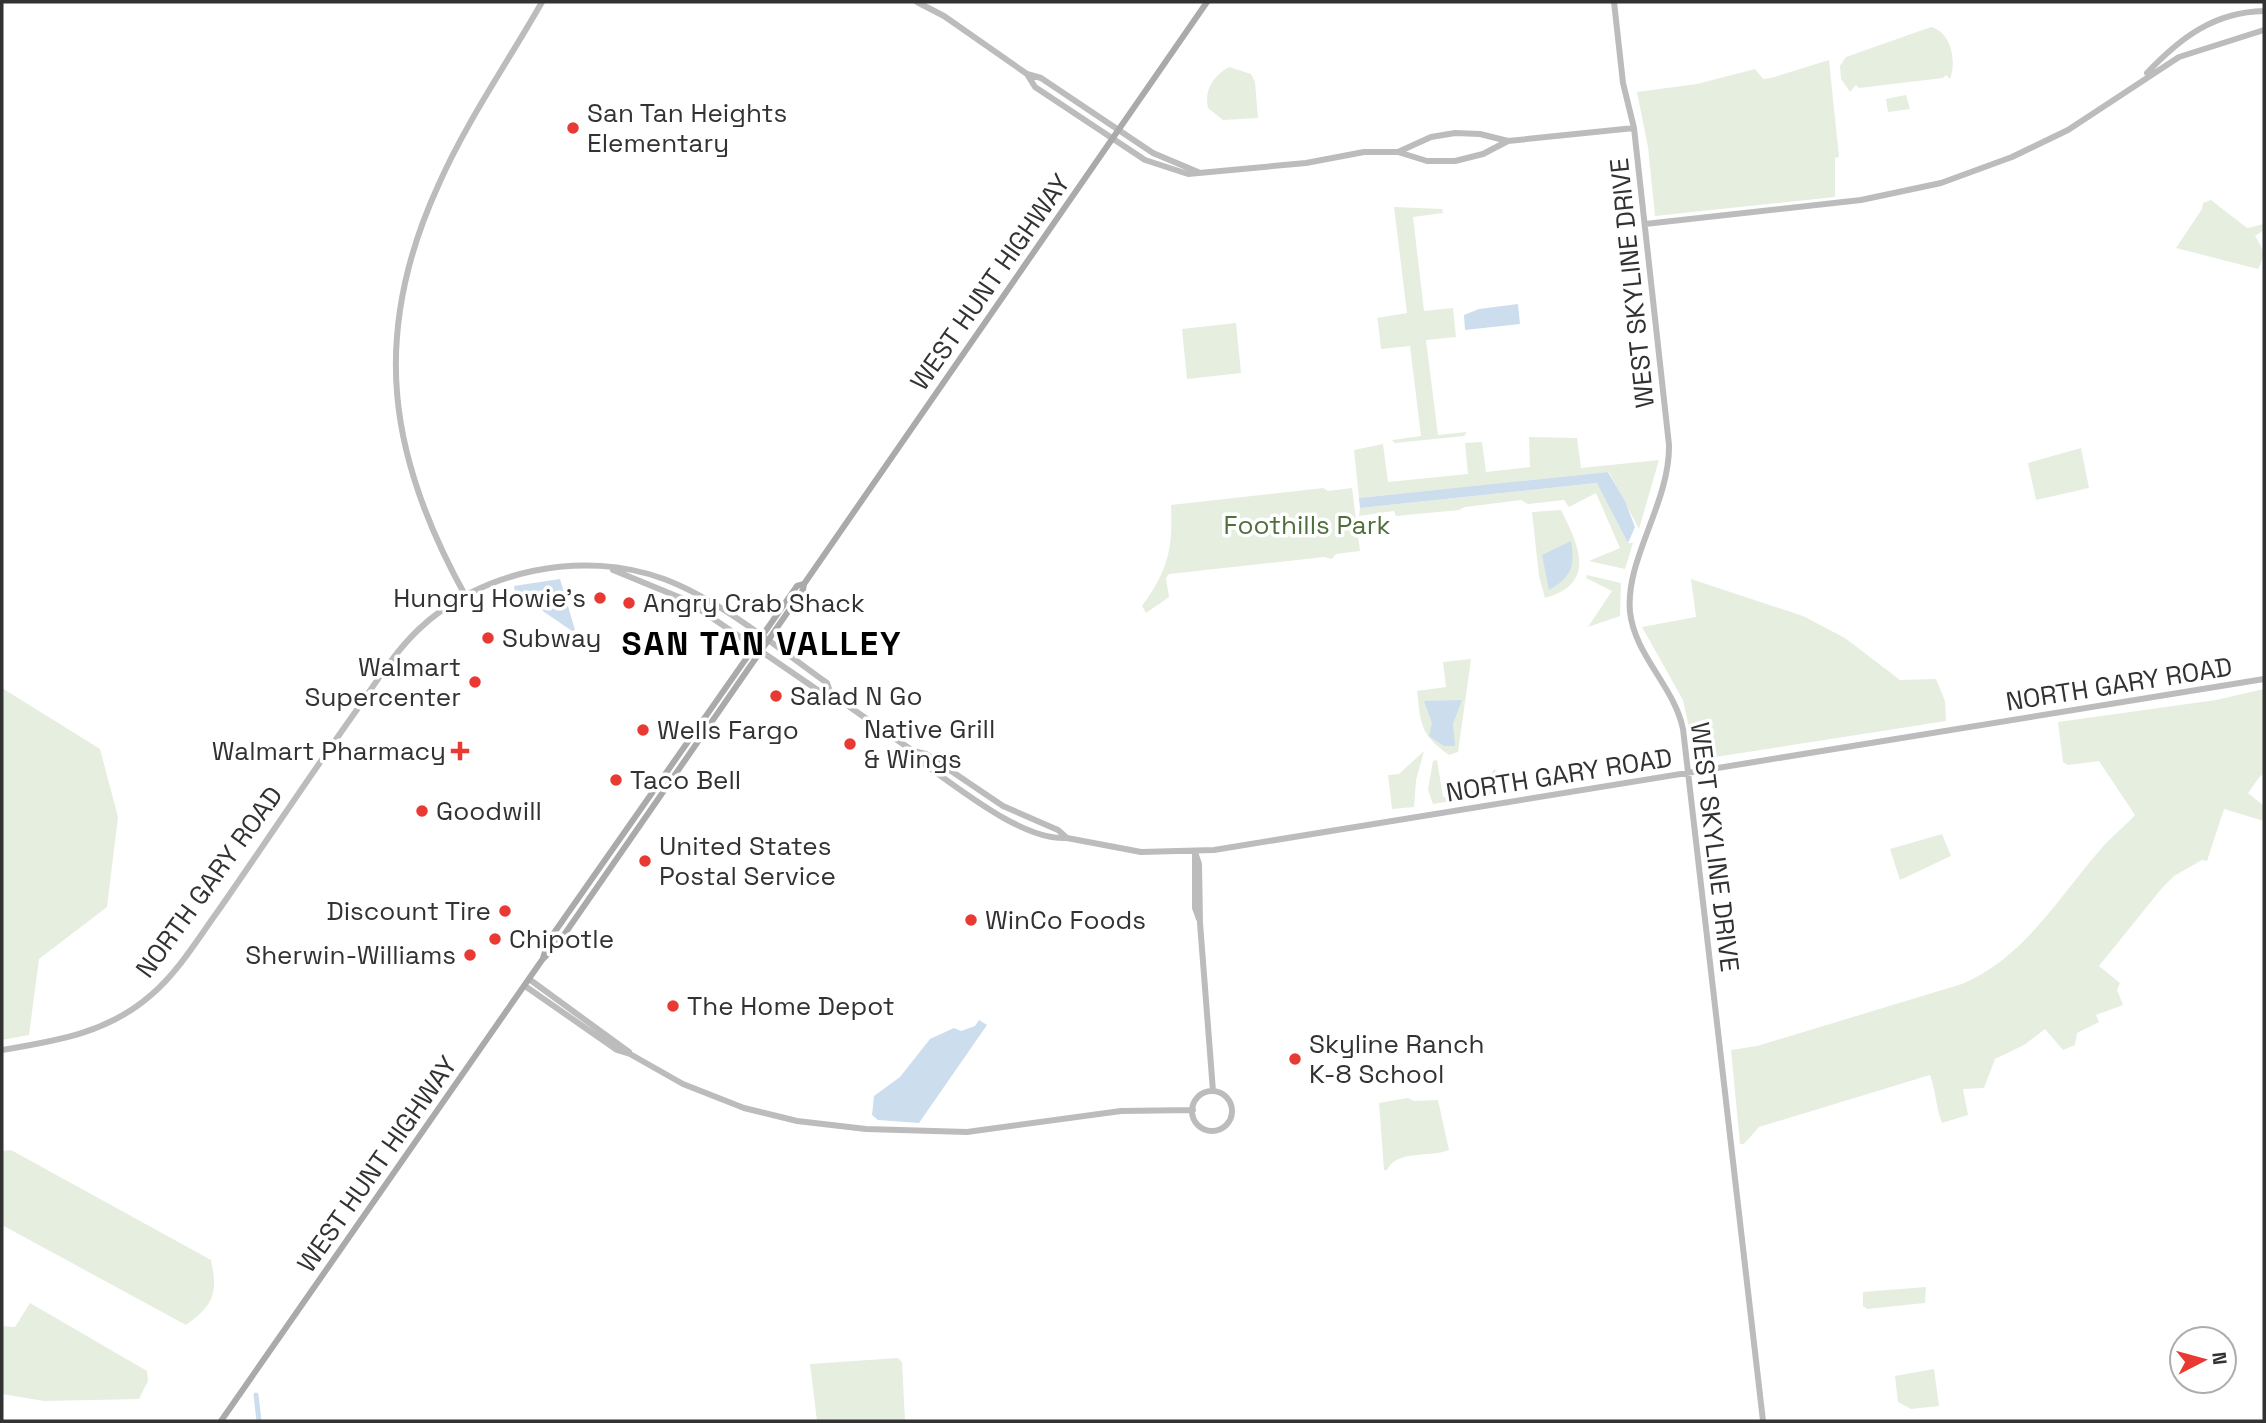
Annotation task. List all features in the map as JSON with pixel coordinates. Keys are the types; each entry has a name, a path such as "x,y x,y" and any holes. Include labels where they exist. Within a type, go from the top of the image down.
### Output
{"main road":[{"name":"WEST HUNT HIGHWAY","path":"221,1421 542,960 557,946 762,651 803,590 804,584 1208,2"},
{"name":"WEST HUNT HIGHWAY","path":"542,960 549,940 797,586 804,584"},
{"path":"586,888 593,893"}],"street":[{"path":"465,595 436,544 414,486 405,451 397,385 400,313 415,244 439,183 542,2"},
{"path":"917,2 944,16 1027,74 1041,78 1153,153 1198,172"},
{"name":"WEST SKYLINE DRIVE","path":"1614,2 1623,83 1634,128 1669,464 1633,579 1630,611 1635,635 1676,703 1690,774 1763,1421"},
{"path":"2141,79 2194,30 2232,15 2264,11"},
{"path":"1645,224 1861,200 1941,183 2012,157 2068,130 2141,79 2193,51 2264,30"},
{"path":"1027,74 1035,86 1112,139 1152,164 1177,173 1306,163 1355,152 1398,152 1427,161 1455,161 1478,156 1508,141"},
{"path":"1398,152 1431,137 1455,133 1480,134 1508,141 1634,128"},
{"name":"NORTH GARY ROAD","path":"2,1050 59,1040 98,1029 133,1009 166,981 386,667 418,629 465,595 499,580 539,569 581,566 634,569 667,580 709,602 761,637 821,680 831,694 913,751 920,761 994,811 1056,839 1067,838 1128,850 1195,852 2264,679"},
{"name":"NORTH GARY ROAD","path":"613,569 676,594 822,693 831,694"},
{"path":"803,680 821,680"},
{"path":"1195,852 1199,861 1200,923 1213,1091"},
{"path":"529,979 622,1045 630,1054"},
{"path":"525,986 617,1050 630,1054 684,1084 744,1108 797,1121 866,1129 967,1132 1121,1111 1192,1110"},
{"path":"1213,1091 1228,1100 1232,1111 1228,1123 1218,1130 1205,1129 1196,1122 1192,1110 1197,1098 1213,1091"}],"green space":[{"path":"1931,27 1943,35 1951,48 1953,64 1950,79 1946,75 1943,78 1859,88 1856,85 1850,92 1841,79 1840,66 1846,57"},
{"path":"1829,60 1839,157 1835,158 1835,197 1655,216 1648,147 1637,92 1697,84 1755,69 1763,79 1771,78"},
{"path":"1229,67 1251,74 1255,82 1258,118 1223,120 1208,108 1207,95 1211,84"},
{"path":"1906,95 1910,109 1888,112 1886,99"},
{"path":"2211,200 2247,228 2264,224 2264,230 2255,236 2263,252 2258,269 2176,248 2202,209 2203,203"},
{"path":"1394,207 1442,209 1443,213 1413,217 1424,311 1453,308 1456,337 1426,340 1438,435 1467,432 1464,436 1395,443 1392,440 1421,436 1410,346 1381,349 1377,318 1407,313"},
{"path":"1236,323 1241,373 1187,379 1182,329"},
{"path":"1529,437 1577,438 1581,468 1659,460 1639,529 1609,472 1359,498 1354,450 1383,444 1388,482 1468,474 1465,443 1482,442 1486,472 1530,467"},
{"path":"2081,448 2089,488 2036,500 2028,463"},
{"path":"1598,483 1628,543 1633,543 1625,569 1589,561 1620,548 1596,493 1569,507 1564,500 1528,504 1521,500 1459,510 1396,516 1394,511 1359,516 1360,508"},
{"name":"Foothills Park","path":"1323,488 1328,491 1352,488 1360,551 1336,554 1332,559 1324,557 1169,574 1166,578 1169,597 1146,613 1142,606 1158,581 1170,547 1171,505"},
{"path":"1561,510 1577,549 1578,573 1572,583 1562,591 1545,598 1539,576 1532,512"},
{"path":"1587,575 1621,583 1620,616 1588,627 1612,591 1586,578"},
{"path":"1691,579 1803,616 1845,638 1900,680 1936,679 1945,701 1946,721 1696,760 1683,700 1642,627 1696,617"},
{"path":"1471,659 1458,752 1449,755 1432,741 1424,728 1417,691 1446,687 1443,662"},
{"path":"2,688 100,749 118,817 107,907 39,959 29,1035 2,1040"},
{"path":"2264,689 2264,777 2261,775 2248,793 2264,806 2264,821 2224,809 2207,861 2202,860 2174,876 2099,966 2120,983 2117,990 2123,1005 2096,1015 2099,1022 2077,1033 2075,1045 2063,1050 2045,1029 2024,1045 1995,1059 1984,1088 1963,1089 1968,1115 1942,1123 1930,1075 1759,1127 1744,1144 1740,1144 1731,1050 1757,1046 1962,984 1984,972 2022,943 2100,850 2135,815 2099,761 2068,765 2063,762 2058,722 2216,700"},
{"path":"1424,751 1416,780 1414,807 1392,809 1388,775 1399,774"},
{"path":"1437,760 1443,797 1474,790 1485,782 1495,768 1498,793 1433,804 1428,790 1433,761"},
{"path":"1942,834 1951,856 1900,880 1890,849"},
{"path":"1408,1098 1414,1101 1438,1100 1449,1150 1398,1159 1384,1170 1379,1103"},
{"path":"11,1150 211,1260 214,1290 203,1311 186,1325 2,1225 2,1151"},
{"path":"1926,1287 1925,1303 1867,1309 1863,1306 1863,1292"},
{"path":"30,1303 147,1371 148,1381 139,1399 44,1401 2,1394 2,1326 15,1327"},
{"path":"898,1358 902,1362 905,1421 817,1421 810,1364"},
{"path":"1934,1369 1939,1406 1911,1409 1898,1402 1895,1376"}],"water":[{"path":"1518,304 1520,324 1465,330 1464,315 1479,309"},
{"path":"1608,472 1625,501 1635,527 1628,543 1597,483 1360,508 1359,498"},
{"path":"1571,541 1570,570 1563,580 1549,590 1542,555"},
{"path":"560,579 575,630 572,631 515,592 514,586"},
{"path":"1462,700 1453,724 1455,746 1444,746 1429,736 1432,723 1424,701"},
{"path":"979,1020 987,1025 919,1123 878,1120 872,1115 874,1096 900,1077 930,1039 954,1028 961,1031 975,1026"}],"waterway":[{"path":"256,1395 259,1421"}],"place":[{"name":"San Tan Heights Elementary","path":"573,128"},
{"name":"Hungry Howie's","path":"600,598"},
{"name":"Angry Crab Shack","path":"629,603"},
{"name":"Subway","path":"488,638"},
{"name":"Walmart Supercenter","path":"475,682"},
{"name":"Salad N Go","path":"776,696"},
{"name":"Wells Fargo","path":"643,730"},
{"name":"Native Grill & Wings","path":"850,744"},
{"name":"Walmart Pharmacy","path":"460,751"},
{"name":"Taco Bell","path":"616,780"},
{"name":"Goodwill","path":"422,811"},
{"name":"United States Postal Service","path":"645,861"},
{"name":"Discount Tire","path":"505,911"},
{"name":"WinCo Foods","path":"971,920"},
{"name":"Chipotle","path":"495,939"},
{"name":"Sherwin-Williams","path":"470,955"},
{"name":"The Home Depot","path":"673,1006"},
{"name":"Skyline Ranch K-8 School","path":"1295,1059"}],"district":[{"name":"SAN TAN VALLEY","path":"762,644"}]}
